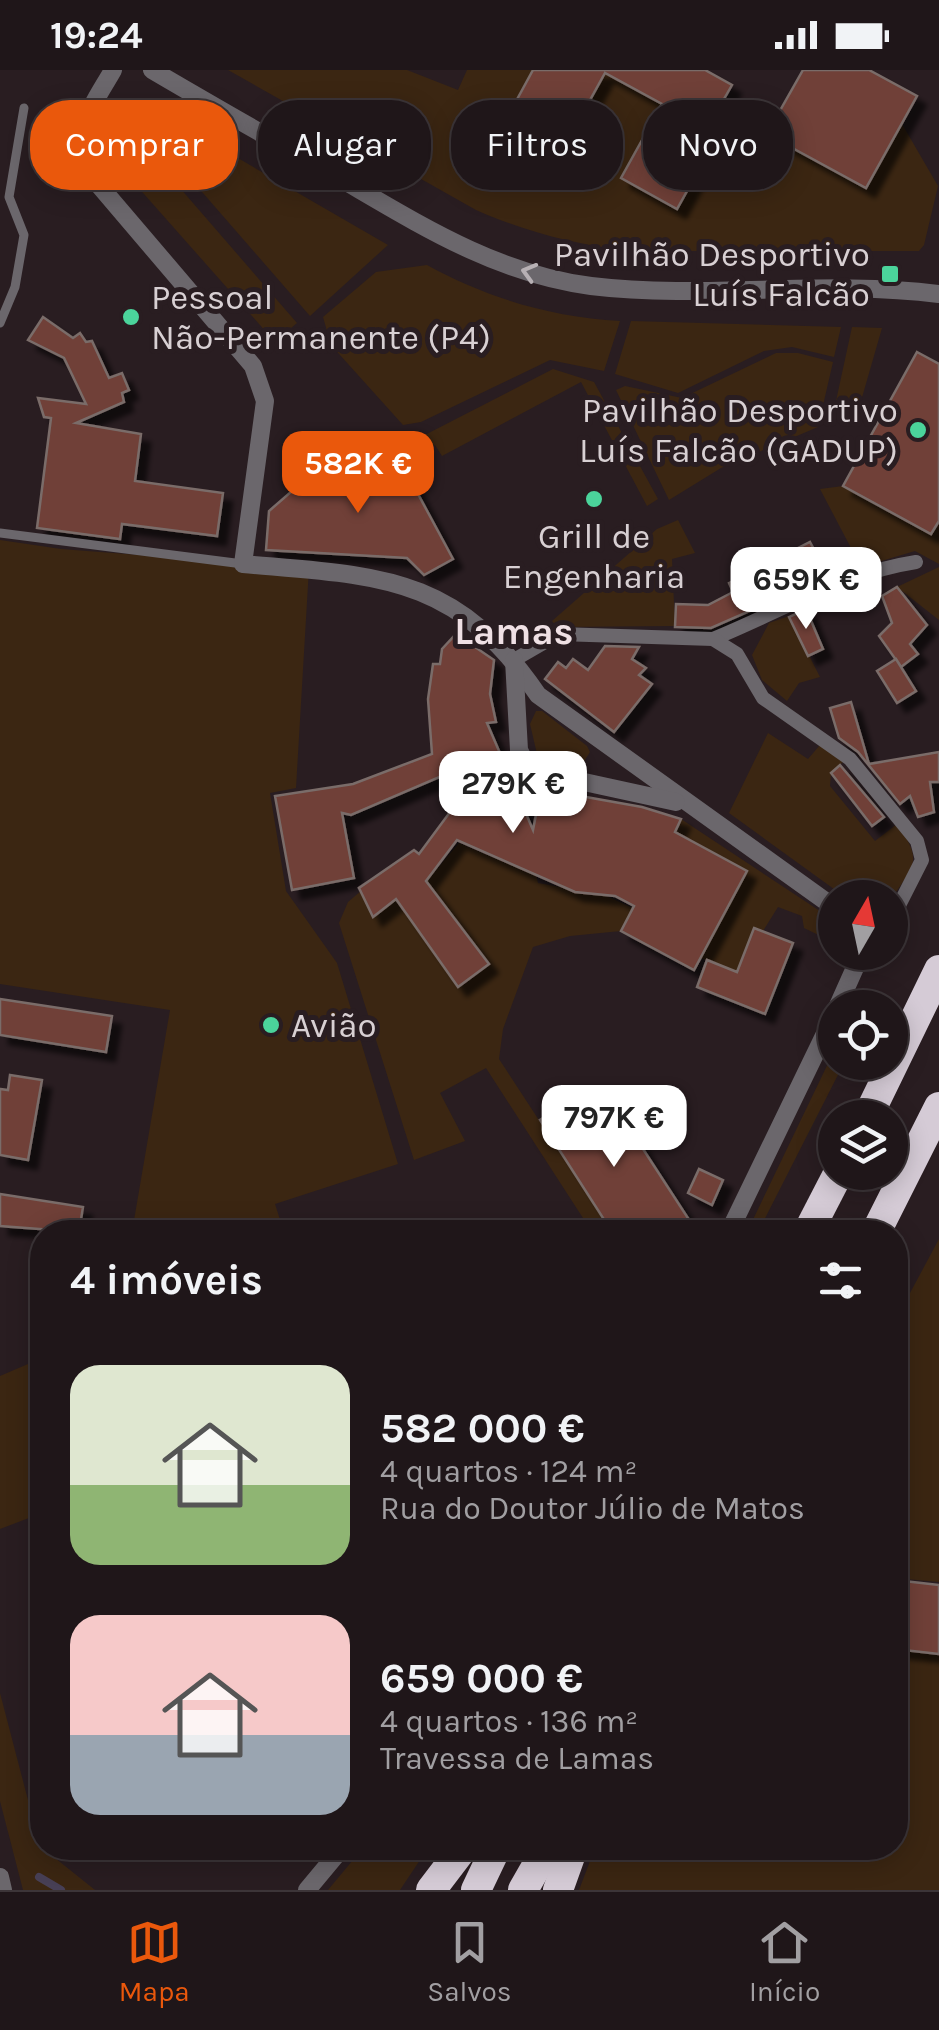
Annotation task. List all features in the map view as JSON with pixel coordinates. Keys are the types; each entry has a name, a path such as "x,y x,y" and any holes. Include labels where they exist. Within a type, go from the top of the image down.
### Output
{"highway":[{"path":"876,1100 939,970"},
{"path":"882,1220 939,1107"},
{"path":"814,1220 830,1190"},
{"path":"431,1890 454,1860"},
{"path":"476,1890 490,1860"},
{"path":"523,1890 539,1860"},
{"path":"558,1890 569,1860"}],"street":[{"path":"114,70 84,118 80,136 84,166 254,366 262,385 265,401 242,564 379,576 424,591 483,627 514,660 538,694 818,896"},
{"path":"152,70 433,233 493,261 531,273 592,286 642,289 939,294"},
{"path":"514,660 559,634 713,639 763,614 851,580 916,562"},
{"path":"713,639 736,654 763,698 850,760 916,841 922,860 908,888"},
{"path":"514,660 520,750 530,770 687,805"},
{"path":"735,1220 818,1047"},
{"path":"308,1890 332,1860"},
{"path":"0,1877 3,1890"}],"lane":[{"path":"0,323 15,287 24,235 10,197 24,108"},
{"path":"0,533 242,564"}],"shaded area":[{"path":"228,70 407,70 458,90 467,70 533,70 516,100 451,100 451,190 623,190 623,179 677,209 688,190 793,190 793,147 866,188 902,124 938,186 924,245 919,251 628,251 532,231 476,210 431,185 431,100 281,100"},
{"path":"605,73 655,100 643,100 643,138 623,174 623,100 590,100"},
{"path":"238,158 258,170 258,190 293,190 388,245 310,316 200,190 238,190"},
{"path":"140,190 182,190 297,323 275,342"},
{"path":"427,265 520,304 620,321 604,371 550,360 421,422 403,425 331,345 323,317 376,272"},
{"path":"631,321 841,327 834,357 792,347 764,351 678,393 615,374"},
{"path":"852,327 882,328 861,401 842,416 836,401"},
{"path":"776,353 798,353 833,362 818,427 721,468 669,500 616,390 625,386 682,398"},
{"path":"553,369 594,382 658,499 647,506 581,382 442,456 435,445 427,451 419,438"},
{"path":"843,486 931,534 939,521 939,564 915,551 861,567 820,489"},
{"path":"678,520 695,553 672,559 675,626 557,627 552,621 657,529"},
{"path":"0,540 61,549 309,568 296,788 270,793 286,891 337,963 398,1164 275,1204 280,1220 134,1220 170,1010 0,984"},
{"path":"939,567 939,620 897,587"},
{"path":"789,616 820,677 799,683 787,701 762,680 752,655 769,623"},
{"path":"536,711 542,711 587,746 590,752 583,763 556,766 537,754 530,724"},
{"path":"768,733 808,759 820,745 843,762 831,773 830,786 875,841 897,824 911,847 913,863 904,880 822,880 729,813"},
{"path":"681,819 818,910 818,935 804,928 802,916 778,907 763,931 754,929 737,972 695,956 707,947 747,871 675,832"},
{"path":"459,843 536,875 538,883 604,895 633,908 621,931 570,936 533,947 503,1029 499,1059 604,1220 584,1220 486,1068 440,1093 465,1141 414,1160 339,923 348,902 361,891 373,917 396,899 460,987 489,964 426,882"},
{"path":"820,1080 835,1080 825,1100 818,1100 818,1114 764,1220 753,1220"},
{"path":"939,1239 939,1582 908,1579 908,1297"},
{"path":"30,1363 30,1518 0,1529 0,1376"},
{"path":"908,1650 939,1654 939,1890 579,1890 590,1860 908,1860"},
{"path":"0,1693 30,1808 30,1860 58,1860 95,1890 23,1890 0,1801"},
{"path":"353,1860 420,1860 400,1890 328,1890"}],"building":[{"path":"533,70 705,70 732,85 723,100 655,100 605,73 590,100 517,100"},
{"path":"803,70 869,70 917,96 866,188 793,148 793,100 786,100"},
{"path":"643,138 643,190 688,190 677,209 623,179"},
{"path":"43,317 73,338 80,333 86,342 92,341 109,378 122,373 129,390 122,393 124,402 76,423 141,434 135,481 223,493 217,536 122,524 120,539 37,528 51,418 44,417 38,398 86,404 64,358 28,340"},
{"name":"Pavilhão Desportivo Luís Falcão (GADUP)","path":"917,352 939,364 939,521 931,534 843,486"},
{"path":"330,458 404,468 453,559 424,575 407,558 266,550 269,511"},
{"path":"810,542 822,564 811,569 813,577 796,586 797,590 711,628 675,627 676,604 708,605 733,592 729,583"},
{"path":"897,587 927,625 910,644 918,654 901,667 879,636 892,623 882,596"},
{"path":"806,609 823,649 808,656 789,617"},
{"path":"456,634 494,660 490,694 496,722 487,723 533,830 541,789 642,807 681,819 675,832 747,871 694,970 621,931 634,906 615,896 575,892 457,840 426,881 489,964 458,987 396,899 373,917 359,888 414,850 419,854 493,754 351,815 342,813 354,878 292,890 275,796 353,784 432,754 428,699 433,664 440,664 442,649"},
{"path":"605,646 639,647 632,659 646,668 639,675 652,684 614,732 545,679 558,662 566,668 573,659 588,670"},
{"path":"896,659 916,691 897,703 877,671"},
{"path":"851,702 869,764 939,752 939,782 930,782 934,812 918,817 910,796 900,804 858,752 839,738 830,708"},
{"path":"840,765 884,817 872,826 831,773"},
{"path":"754,928 793,943 765,1014 697,987 707,960 737,972"},
{"path":"0,999 112,1016 106,1052 0,1035"},
{"path":"10,1075 42,1080 28,1160 0,1155 0,1089 8,1090"},
{"path":"589,1089 621,1139 632,1132 689,1220 604,1220 540,1120"},
{"path":"699,1169 723,1180 712,1205 688,1193"},
{"path":"0,1194 83,1207 81,1220 30,1220 30,1228 0,1226"},
{"path":"908,1581 939,1585 939,1654 908,1650"}],"waterway":[{"path":"39,1877 61,1890"}],"place":[{"name":"Pavilhão Desportivo Luís Falcão","path":"890,274"},
{"name":"Pessoal Não-Permanente (P4)","path":"131,317"},
{"name":"Pavilhão Desportivo Luís Falcão (GADUP)","path":"918,430"},
{"name":"Grill de Engenharia","path":"594,499"},
{"name":"Avião","path":"271,1025"}],"district":[{"name":"Lamas","path":"514,631"}]}
